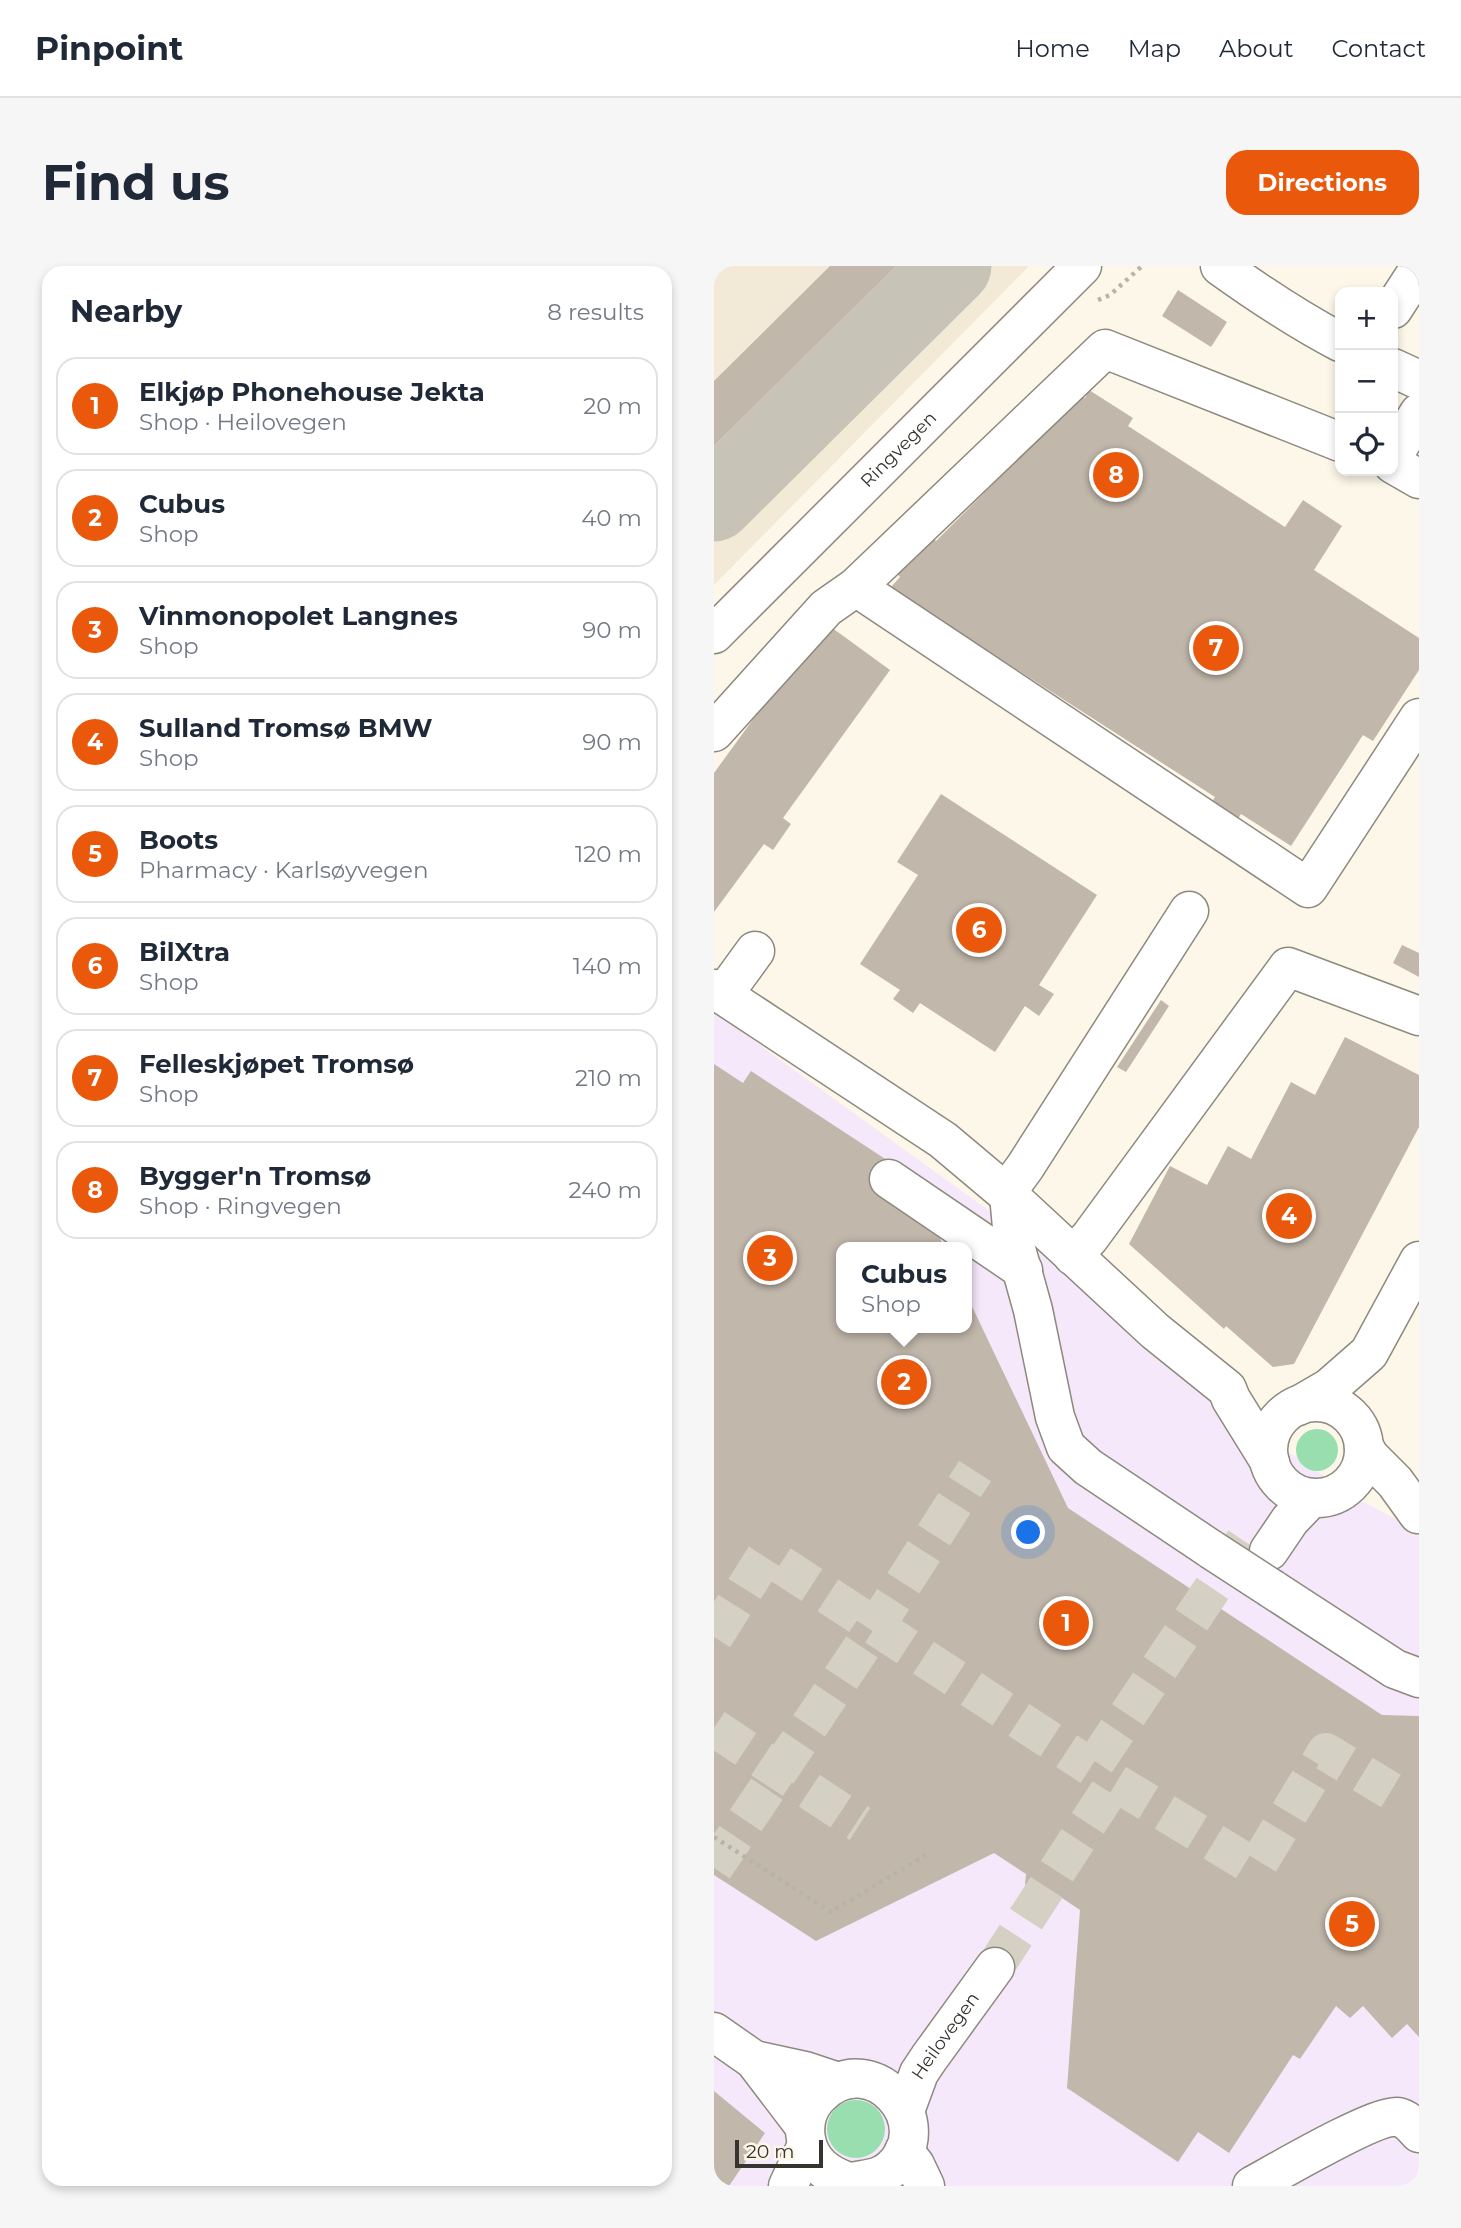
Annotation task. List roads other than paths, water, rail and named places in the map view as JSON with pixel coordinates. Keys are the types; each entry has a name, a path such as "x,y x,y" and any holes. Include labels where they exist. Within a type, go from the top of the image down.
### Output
{"street":[{"name":"Ringvegen","path":"714,634 1082,266"},
{"path":"1220,266 1274,304 1335,339"},
{"path":"1398,301 1419,269"},
{"path":"714,732 825,608 856,587 1105,349 1335,440"},
{"path":"1398,370 1419,380"},
{"path":"1398,448 1419,413"},
{"path":"1398,467 1419,479"},
{"path":"856,587 1308,888 1419,718"},
{"path":"1189,911 1007,1194 1013,1238 1023,1270 1055,1417 1066,1447 1088,1467 1395,1669 1419,1678"},
{"path":"755,951 718,992 943,1140 1007,1194 1155,1331 1227,1389 1274,1470 1289,1490 1419,1514"},
{"path":"1073,1256 1090,1237 1288,967 1419,1016"},
{"path":"889,1179 1023,1270"},
{"path":"1370,1353 1359,1472 1349,1485 1323,1496 1258,1544 1274,1470 1269,1453 1271,1434 1280,1420 1297,1406 1329,1388 1370,1353 1415,1281"},
{"path":"1227,1389 1241,1388 1280,1404 1297,1406 1322,1403 1349,1415 1370,1457 1395,1482 1419,1514"},
{"name":"Heilovegen","path":"851,2080 913,2046 984,1959 919,2073 905,2111"},
{"path":"714,2032 754,2060 806,2136 813,2159 823,2170 860,2183 891,2169 904,2151 908,2131 905,2111 889,2090 754,2060"},
{"path":"788,2186 806,2136 808,2112 815,2100 825,2089 851,2080"},
{"path":"1252,2186 1300,2176 1351,2133 1391,2117 1402,2118 1419,2133"},
{"path":"904,2151 915,2165 925,2186"}],"tunnel":[{"path":"714,1868 876,1626 975,1471"},
{"path":"1096,1762 1247,1537"},
{"path":"714,1637 766,1555 1091,1767"},
{"path":"714,1728 860,1824"},
{"path":"1116,1783 1256,1868 1326,1752 1391,1791"},
{"path":"995,1967 1112,1786"}],"place":[{"name":"Bygger'n Tromsø","path":"1116,475"},
{"name":"Felleskjøpet Tromsø","path":"1216,648"},
{"name":"BilXtra","path":"979,930"},
{"name":"Sulland Tromsø BMW","path":"1289,1216"},
{"name":"Vinmonopolet Langnes","path":"770,1258"},
{"name":"Cubus","path":"904,1382"},
{"name":"Elkjøp Phonehouse Jekta","path":"1066,1623"},
{"name":"Boots","path":"1352,1924"}]}
